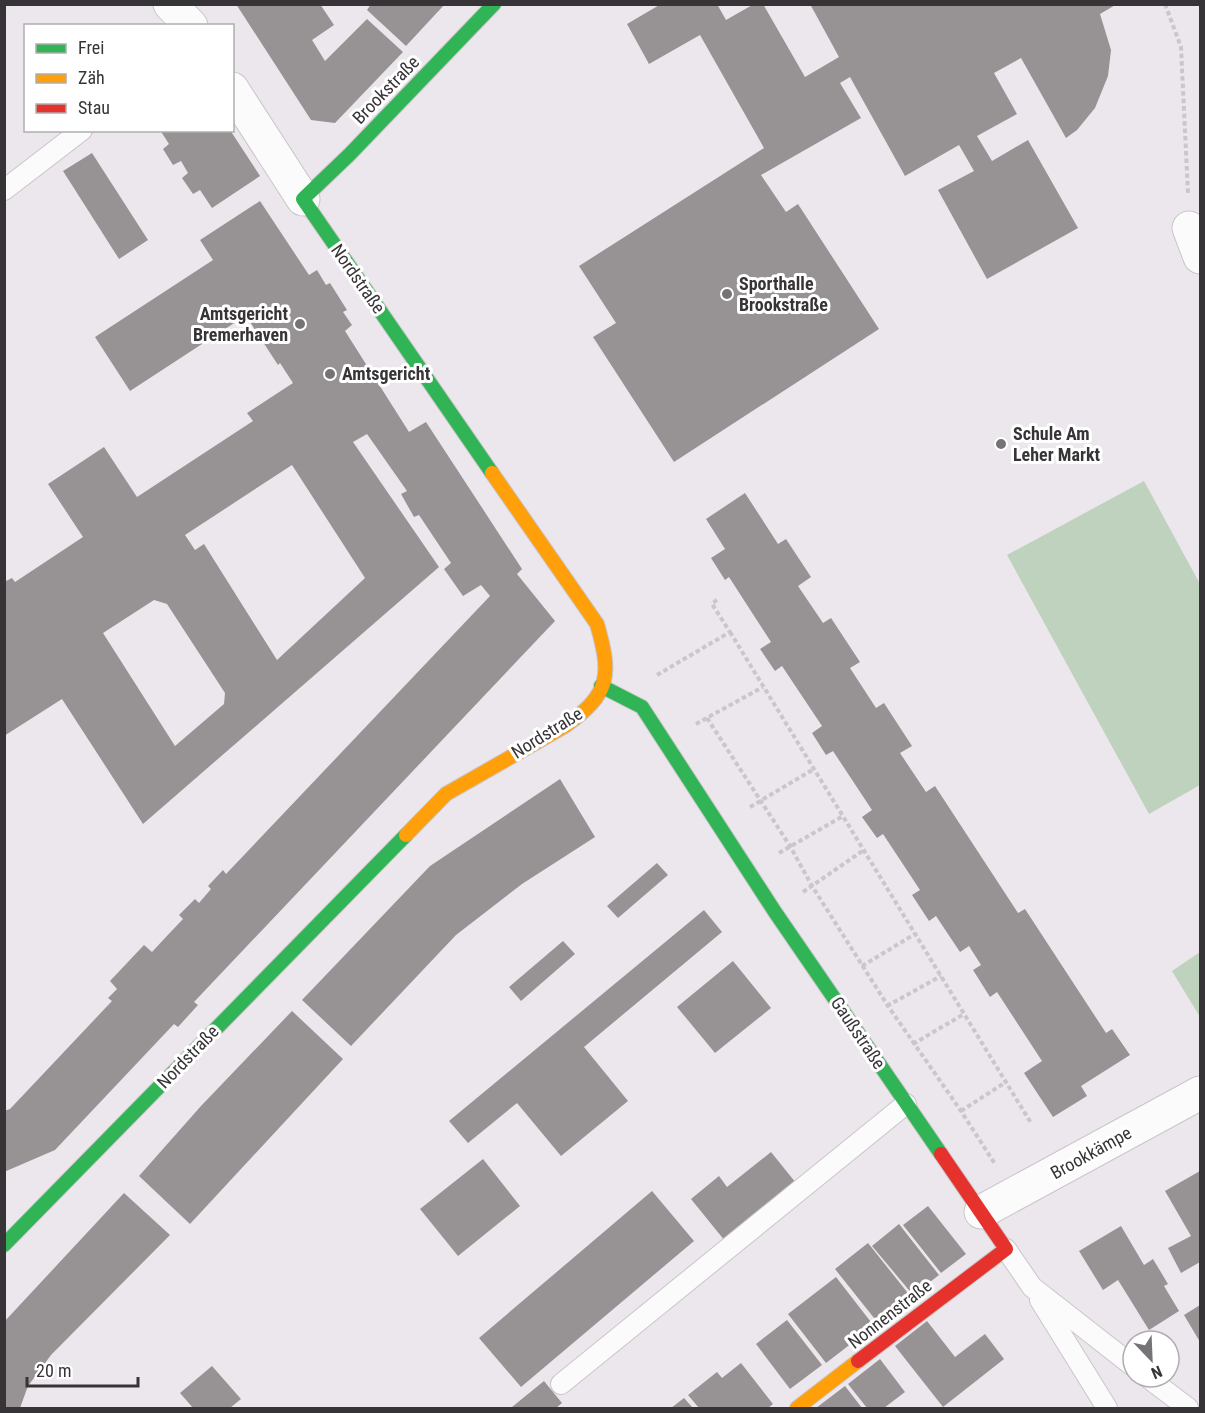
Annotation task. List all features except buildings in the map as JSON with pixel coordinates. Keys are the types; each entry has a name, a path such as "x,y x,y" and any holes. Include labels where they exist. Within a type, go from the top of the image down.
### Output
{"street":[{"path":"170,4 189,24"},
{"name":"Brookstraße","path":"303,199 350,154 494,4"},
{"name":"Nordstraße","path":"4,1245 446,794 565,726 597,698 605,675 605,662 597,624 303,199 234,92"},
{"name":"Gaußstraße","path":"602,686 642,707 775,912 1006,1249"},
{"name":"Brookkämpe","path":"981,1212 1200,1094"},
{"path":"4,1220 44,1204"},
{"name":"Nonnenstraße","path":"797,1408 1006,1249"}],"lane":[{"path":"4,190 79,132"},
{"path":"561,1384 906,1104"},
{"name":"Gaußstraße","path":"1006,1249 1032,1287 1121,1357"},
{"path":"1032,1287 1107,1408"},
{"path":"1163,1389 1188,1408"}],"path":[{"path":"1165,4 1181,47 1195,242"},
{"path":"719,598 712,604 1032,1123"},
{"path":"652,678 730,632"},
{"path":"665,742 764,687"},
{"path":"707,718 790,846 862,966 961,1111 1014,1195"},
{"path":"719,826 814,769"},
{"path":"748,871 843,816"},
{"path":"775,912 864,850"},
{"path":"826,986 915,934"},
{"path":"852,1024 941,976"},
{"path":"879,1064 964,1014"},
{"path":"926,1133 1006,1082"}],"green space":[{"path":"1144,481 1200,584 1200,785 1149,814 1007,555"},
{"path":"1200,952 1200,1017 1172,971"}],"traffic: fast":[{"path":"492,473 303,199 350,154 494,4"},
{"path":"601,686 642,707 775,912 941,1154"},
{"path":"4,1245 406,835"}],"traffic: slow":[{"path":"406,835 446,794 565,726 580,715 591,704 604,682 605,657 597,624 492,473"},
{"path":"797,1408 858,1361"}],"traffic: jam":[{"path":"858,1361 1006,1249 941,1154"}],"place":[{"name":"Sporthalle Brookstraße","path":"727,294"},
{"name":"Amtsgericht Bremerhaven","path":"300,324"},
{"name":"Amtsgericht","path":"330,374"},
{"name":"Schule Am Leher Markt","path":"1001,444"}]}
